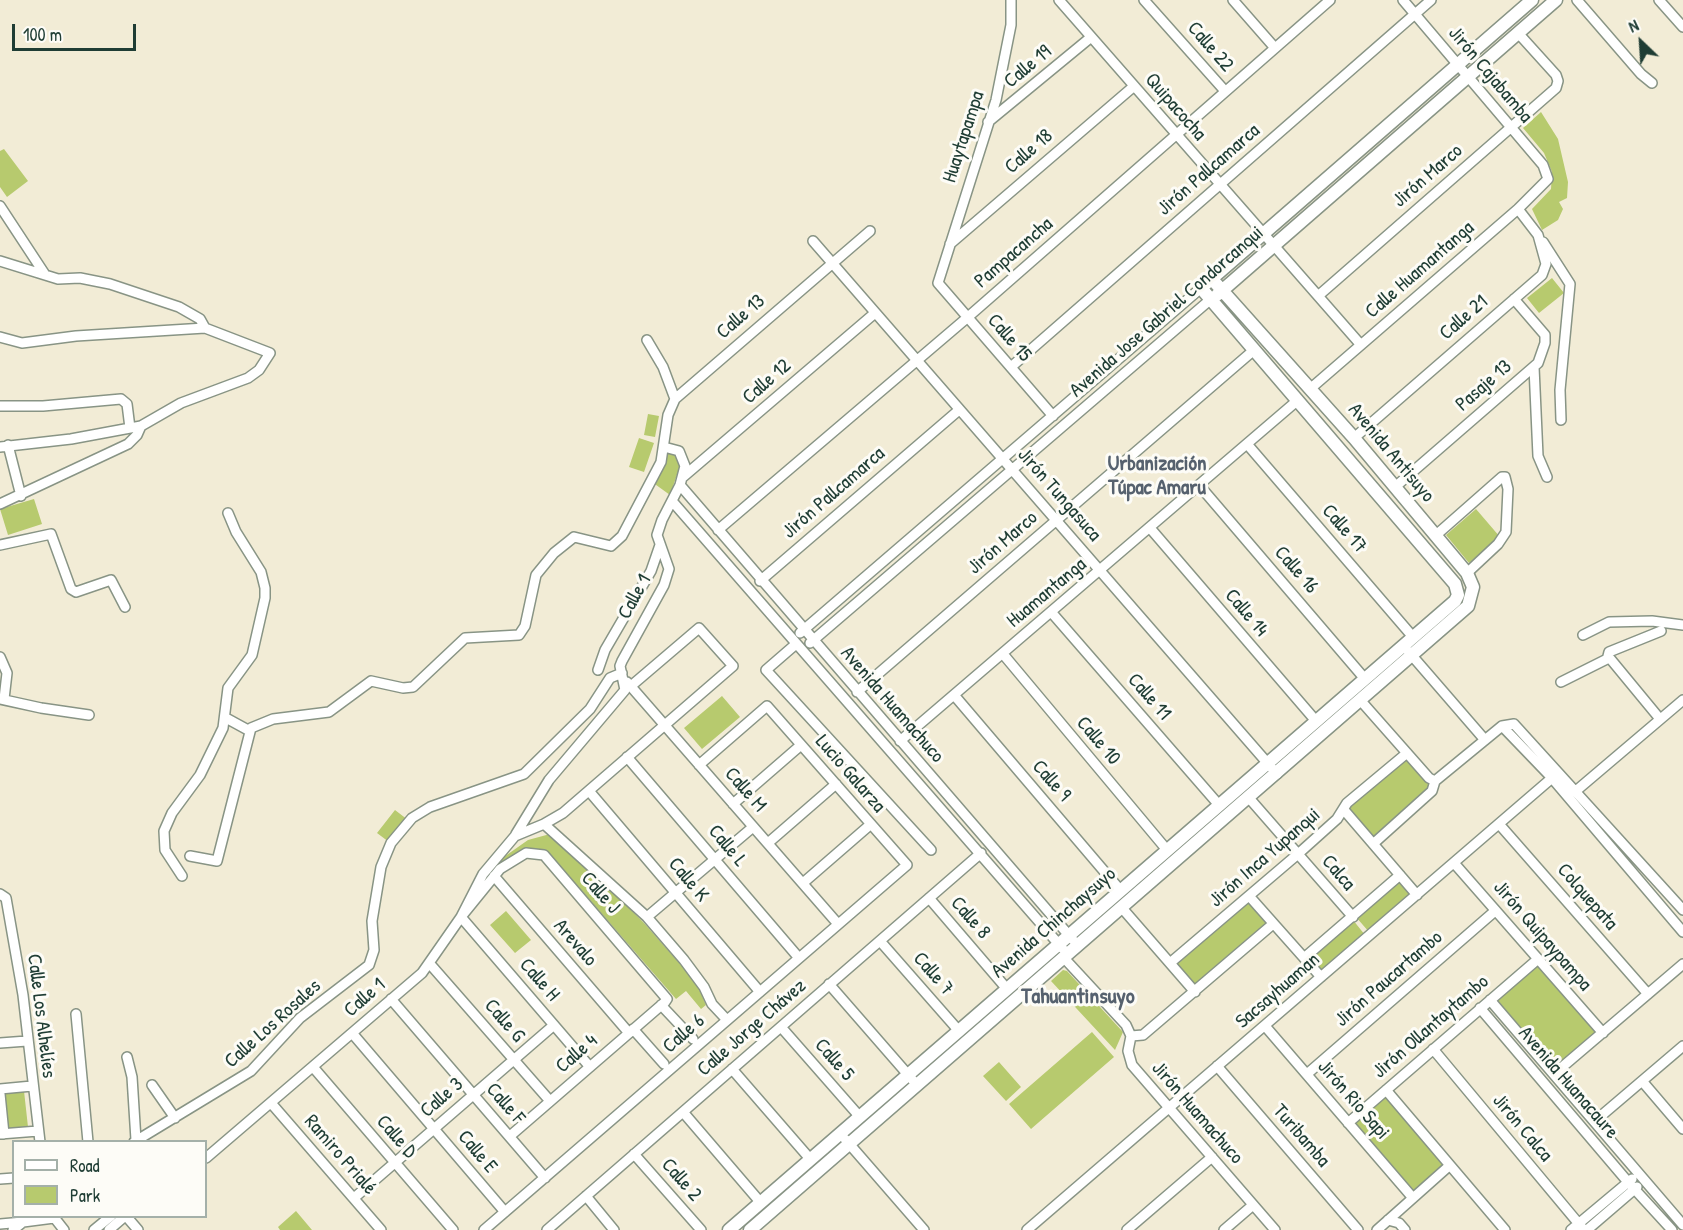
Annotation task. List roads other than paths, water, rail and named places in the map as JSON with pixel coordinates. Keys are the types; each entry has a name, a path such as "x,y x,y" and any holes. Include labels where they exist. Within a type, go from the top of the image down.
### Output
{"main road":[{"name":"Avenida Jose Gabriel Condorcanqui","path":"1201,288 1532,0"},
{"name":"Avenida Jose Gabriel Condorcanqui","path":"1211,299 1556,0"},
{"name":"Avenida Antisuyo","path":"1211,278 1354,438 1467,573"},
{"name":"Avenida Antisuyo","path":"1201,288 1458,590 1455,601 1408,642"},
{"path":"1413,656 1468,606 1473,587 1467,573"},
{"name":"Avenida Chinchaysuyo","path":"729,1230 1408,642"},
{"name":"Avenida Chinchaysuyo","path":"750,1230 1413,656"}],"street":[{"name":"Huaytapampa","path":"938,283 988,122 1008,47 1011,0"},
{"name":"Quipacocha","path":"1059,0 1360,345"},
{"name":"Calle 22","path":"1144,0 1225,92"},
{"path":"1233,0 1275,48"},
{"name":"Jirón Cajabamba","path":"1403,0 1548,174"},
{"name":"Jirón Pallcamarca","path":"1011,367 1431,0"},
{"path":"1577,0 1641,74 1652,83"},
{"path":"1659,0 1683,27"},
{"name":"Pampacancha","path":"718,530 968,317 1275,48 1324,2"},
{"name":"Jirón Marco","path":"1318,296 1556,88 1558,81 1556,75 1518,33"},
{"name":"Calle 19","path":"988,122 1090,38"},
{"name":"Calle 18","path":"949,245 1133,87"},
{"name":"Calle Huamantanga","path":"1310,389 1545,185 1548,174"},
{"path":"0,206 44,273"},
{"name":"Calle 21","path":"1354,438 1546,270 1538,236 1518,209"},
{"name":"Calle 13","path":"675,399 870,231"},
{"path":"1538,236 1570,284 1560,390 1562,420"},
{"name":"Jirón Tungasuca","path":"813,241 959,410 1014,469 1277,774"},
{"path":"0,261 58,279 80,278 110,284 179,307 200,319 205,328"},
{"name":"Calle 15","path":"938,283 1053,416"},
{"name":"Avenida Jose Gabriel Condorcanqui","path":"797,644 803,630 1201,288"},
{"name":"Avenida Jose Gabriel Condorcanqui","path":"797,644 812,640 1211,299"},
{"name":"Pasaje 13","path":"1395,487 1534,367 1541,358 1545,335 1514,299"},
{"name":"Calle 12","path":"682,482 875,313"},
{"path":"0,337 22,343 76,336 205,328 270,353 259,370 248,378 166,409 141,426 71,439 4,446 21,496"},
{"path":"248,730 273,719 329,712 371,681 402,688 413,687 465,638 509,638 519,635 525,626 534,582 542,566 565,542 574,537 611,546 618,542 647,485 659,468 668,415 675,399 663,367 647,340"},
{"name":"Jirón Marco","path":"857,692 1254,350"},
{"path":"1534,367 1538,456 1547,477"},
{"path":"0,406 43,406 122,399 127,404 130,428"},
{"name":"Huamantanga","path":"900,741 1298,400"},
{"name":"Jirón Pallcamarca","path":"760,581 959,410"},
{"path":"0,504 128,444 137,435 141,426"},
{"name":"Calle 17","path":"1247,444 1408,642"},
{"path":"664,447 675,449 682,455 685,466 682,482"},
{"path":"1435,536 1502,477 1508,480 1506,532 1498,544 1467,573"},
{"name":"Calle 1","path":"207,1157 430,964 461,917 483,874 515,836 549,780 626,690 626,680 620,666 668,575 668,562 660,545 659,527 682,482"},
{"name":"Avenida Huamachuco","path":"682,482 760,581 1078,945"},
{"name":"Calle 16","path":"1199,485 1365,679"},
{"name":"Avenida Huamachuco","path":"672,501 981,853 1066,956"},
{"path":"182,876 165,850 162,837 172,813 200,775 226,718 228,688 249,662 257,641 266,588 261,572 236,532 228,513"},
{"name":"Calle 14","path":"1150,528 1316,721"},
{"path":"0,545 51,534 71,590 76,592 111,580 125,608"},
{"path":"598,670 605,650 651,571 660,545"},
{"name":"Calle 11","path":"1052,613 1219,805"},
{"path":"1583,635 1609,622 1631,620 1683,626"},
{"name":"Calle 1","path":"515,836 544,824 589,791 733,666 699,628"},
{"name":"Calle Los Rosales","path":"137,1140 251,1071 300,1018 369,965 374,950 372,921 381,867 391,843 412,818 430,807 517,778 532,768 591,709 610,678 626,680 699,628"},
{"path":"1561,682 1609,655 1661,631"},
{"path":"1408,642 1413,656 1485,740"},
{"path":"797,644 766,670 931,850"},
{"name":"Calle 10","path":"1003,654 1167,850"},
{"path":"1609,655 1660,719"},
{"path":"0,657 7,673 2,699 40,708 89,715"},
{"name":"Calle M","path":"626,680 838,924"},
{"name":"Calle 9","path":"954,695 1121,891"},
{"path":"1577,790 1683,700"},
{"path":"1361,701 1435,781"},
{"name":"Lucio Galarza","path":"699,765 767,706 907,865"},
{"path":"226,718 248,730"},
{"path":"1373,844 1432,790 1435,781 1502,726 1516,725 1683,910"},
{"path":"1502,726 1552,778 1683,932"},
{"path":"190,856 217,861 248,730"},
{"path":"733,804 801,745"},
{"name":"Jirón Inca Yupanqui","path":"1170,963 1250,897 1344,810 1347,803 1407,753"},
{"name":"Calle L","path":"627,758 799,958"},
{"name":"Sacsayhuaman","path":"1027,1230 1552,778"},
{"path":"768,843 836,784"},
{"name":"Calle K","path":"589,791 760,992"},
{"name":"Calca","path":"1249,798 1353,916"},
{"path":"1344,810 1417,895"},
{"path":"544,824 647,917 689,966 712,1004 727,1020"},
{"path":"802,883 871,824"},
{"name":"Colquepata","path":"1499,824 1648,994"},
{"path":"647,917 753,827"},
{"name":"Calle J","path":"494,876 519,856 533,852 544,855 664,1002"},
{"name":"Calle Jorge Chávez","path":"547,1230 981,853"},
{"name":"Jirón Quipaypampa","path":"1454,863 1603,1033"},
{"name":"Calle 6","path":"484,1230 907,865"},
{"path":"1304,958 1400,875"},
{"path":"461,917 494,876"},
{"name":"Arevalo","path":"494,876 631,1031 664,1064"},
{"name":"Calle Los Alhelíes","path":"2,895 22,995 40,1140"},
{"path":"1250,897 1321,977"},
{"name":"Calle 8","path":"929,898 1007,989"},
{"path":"1122,908 1195,992"},
{"name":"Jirón Paucartambo","path":"1307,1074 1495,911"},
{"name":"Calle H","path":"461,917 590,1067"},
{"path":"1066,956 1126,1025 1131,1036 1143,1035 1274,924"},
{"name":"Calle 7","path":"880,941 959,1032"},
{"name":"Jirón Ollantaytambo","path":"1348,1122 1538,958"},
{"name":"Calle G","path":"430,964 550,1101"},
{"path":"1554,1074 1683,964"},
{"path":"830,984 917,1085"},
{"name":"Calle F","path":"392,999 545,1178"},
{"path":"1490,1000 1683,1225"},
{"path":"664,1002 693,1039"},
{"name":"Calle 4","path":"510,1136 664,1002"},
{"name":"Avenida Huanacaure","path":"1480,1008 1631,1185"},
{"path":"76,1014 88,1140"},
{"name":"Calle 3","path":"354,1198 554,1024"},
{"name":"Jirón Rio Sapi","path":"1264,1026 1413,1198"},
{"name":"Calle 5","path":"781,1027 860,1117"},
{"name":"Calle E","path":"352,1033 505,1212"},
{"name":"Jirón Huamachuco","path":"1131,1036 1128,1051 1132,1065 1275,1230"},
{"path":"0,1043 27,1041"},
{"path":"1595,1121 1683,1046"},
{"name":"Jirón Calca","path":"1433,1049 1580,1228"},
{"path":"127,1057 132,1077 135,1140"},
{"name":"Turibamba","path":"1217,1066 1358,1230"},
{"name":"Calle D","path":"313,1067 453,1230"},
{"path":"732,1069 811,1160"},
{"path":"1642,1082 1683,1129"},
{"path":"152,1085 175,1118"},
{"path":"0,1089 32,1086"},
{"name":"Jirón Rio Sapi","path":"1386,1090 1505,1230"},
{"path":"0,1094 2,1134 38,1131"},
{"name":"Ramiro Prialé","path":"271,1103 381,1230"},
{"path":"683,1112 761,1203"},
{"path":"841,1134 924,1230"},
{"name":"Calle 2","path":"634,1154 701,1230"},
{"path":"1127,1230 1212,1157"},
{"path":"1382,1225 1449,1166"},
{"path":"1580,1228 1641,1177"},
{"path":"1631,1185 1672,1230"},
{"path":"586,1196 614,1230"},
{"path":"1224,1230 1253,1205"},
{"path":"0,1224 38,1218"},
{"path":"54,1218 64,1230"},
{"path":"128,1218 138,1230"},
{"path":"13,1230 23,1219"},
{"path":"94,1230 113,1219"},
{"path":"109,1230 113,1219"},
{"path":"1382,1225 1399,1223 1405,1230"},
{"path":"1382,1225 1392,1230"}],"district":[{"name":"Urbanización Túpac Amaru","path":"1157,476"},
{"name":"Tahuantinsuyo","path":"1078,997"}]}
